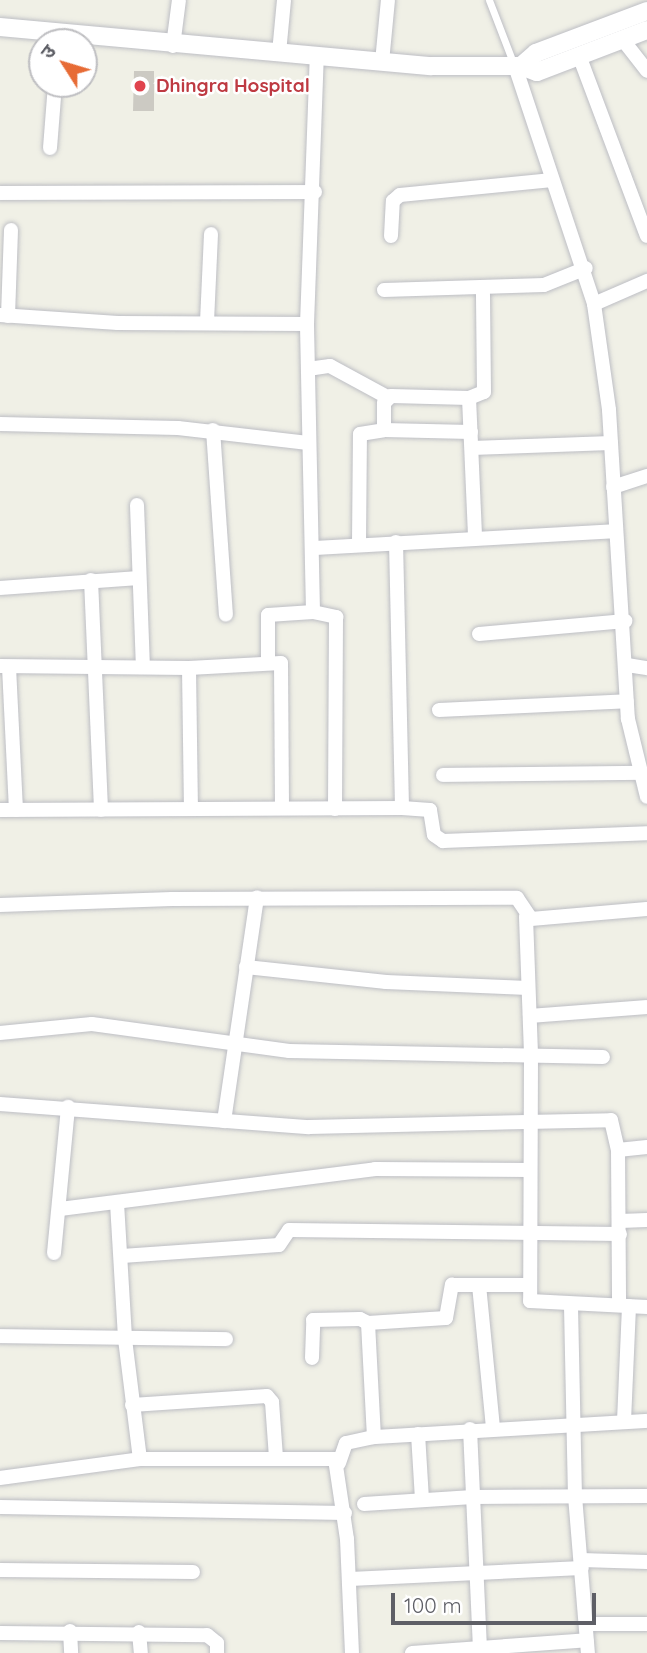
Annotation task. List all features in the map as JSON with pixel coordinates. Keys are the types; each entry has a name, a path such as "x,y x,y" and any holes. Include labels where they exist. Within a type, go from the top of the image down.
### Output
{"street":[{"path":"173,46 178,0"},
{"path":"279,53 284,0"},
{"path":"382,62 388,0"},
{"path":"518,66 536,53 647,11"},
{"path":"0,27 28,32"},
{"path":"98,40 382,62 518,66 537,72 580,58 647,30"},
{"path":"623,40 647,71"},
{"path":"313,612 313,548 307,443 307,324 315,192 317,57"},
{"path":"580,58 647,236"},
{"path":"518,66 552,180 586,268 594,304 611,443 625,621 627,701 632,743 647,797"},
{"path":"50,148 54,98"},
{"path":"391,236 393,201 400,195 552,180"},
{"path":"0,193 315,192"},
{"path":"11,230 4,316 307,324"},
{"path":"207,322 211,234"},
{"path":"384,290 544,285 586,268"},
{"path":"594,304 647,281"},
{"path":"308,369 330,366 387,397 469,398 487,387 483,289"},
{"path":"384,430 387,397"},
{"path":"469,398 475,537"},
{"path":"0,425 212,430 307,443"},
{"path":"212,430 226,615"},
{"path":"359,544 357,442 365,431 471,432"},
{"path":"472,448 611,443"},
{"path":"613,487 647,476"},
{"path":"137,505 143,667"},
{"path":"313,548 616,531"},
{"path":"396,542 402,808"},
{"path":"0,588 139,578"},
{"path":"91,580 102,810"},
{"path":"268,661 266,616 313,612 332,614 337,619 335,809"},
{"path":"479,634 625,621"},
{"path":"16,810 5,666 189,668 268,661 283,668 282,808"},
{"path":"627,665 647,668"},
{"path":"189,668 191,809"},
{"path":"439,710 627,701"},
{"path":"632,743 647,739"},
{"path":"443,775 639,774"},
{"path":"0,810 402,808 429,810 434,835 443,841 647,833"},
{"path":"224,1121 232,1043 257,897"},
{"path":"0,905 257,897 517,898 527,918 531,1055 528,1284 532,1303 647,1307"},
{"path":"527,918 647,909"},
{"path":"246,967 386,982 528,988"},
{"path":"530,1016 647,1007"},
{"path":"0,1033 92,1024 289,1051 603,1057"},
{"path":"0,1104 309,1127 531,1124 611,1120 618,1150 624,1306 624,1421"},
{"path":"54,1252 68,1107"},
{"path":"618,1150 647,1147"},
{"path":"60,1209 375,1169 530,1170"},
{"path":"117,1203 125,1339 140,1459"},
{"path":"122,1256 279,1245 289,1230 530,1231 620,1228 647,1220"},
{"path":"312,1358 313,1320 360,1319 368,1323 443,1319 448,1316 451,1286 528,1284"},
{"path":"480,1285 493,1428"},
{"path":"412,1653 588,1646 575,1496 570,1306"},
{"path":"368,1323 374,1437"},
{"path":"0,1336 226,1339"},
{"path":"132,1405 267,1396 272,1402 276,1458"},
{"path":"352,1653 345,1513 339,1463 346,1443 374,1437 470,1429 573,1422 647,1421"},
{"path":"470,1429 480,1649"},
{"path":"418,1434 422,1500"},
{"path":"0,1478 140,1459 334,1458 339,1463"},
{"path":"364,1504 473,1497 647,1496"},
{"path":"0,1507 345,1513"},
{"path":"349,1579 647,1562"},
{"path":"0,1570 193,1572"},
{"path":"586,1624 647,1624"},
{"path":"69,1631 71,1653"},
{"path":"0,1633 69,1631 207,1635 217,1643 217,1653"},
{"path":"139,1632 141,1653"}],"lane":[{"path":"489,0 518,66"}],"building":[{"path":"134,71 154,71 154,111 133,111"}],"place":[{"name":"Dhingra Hospital","path":"140,86"}]}
